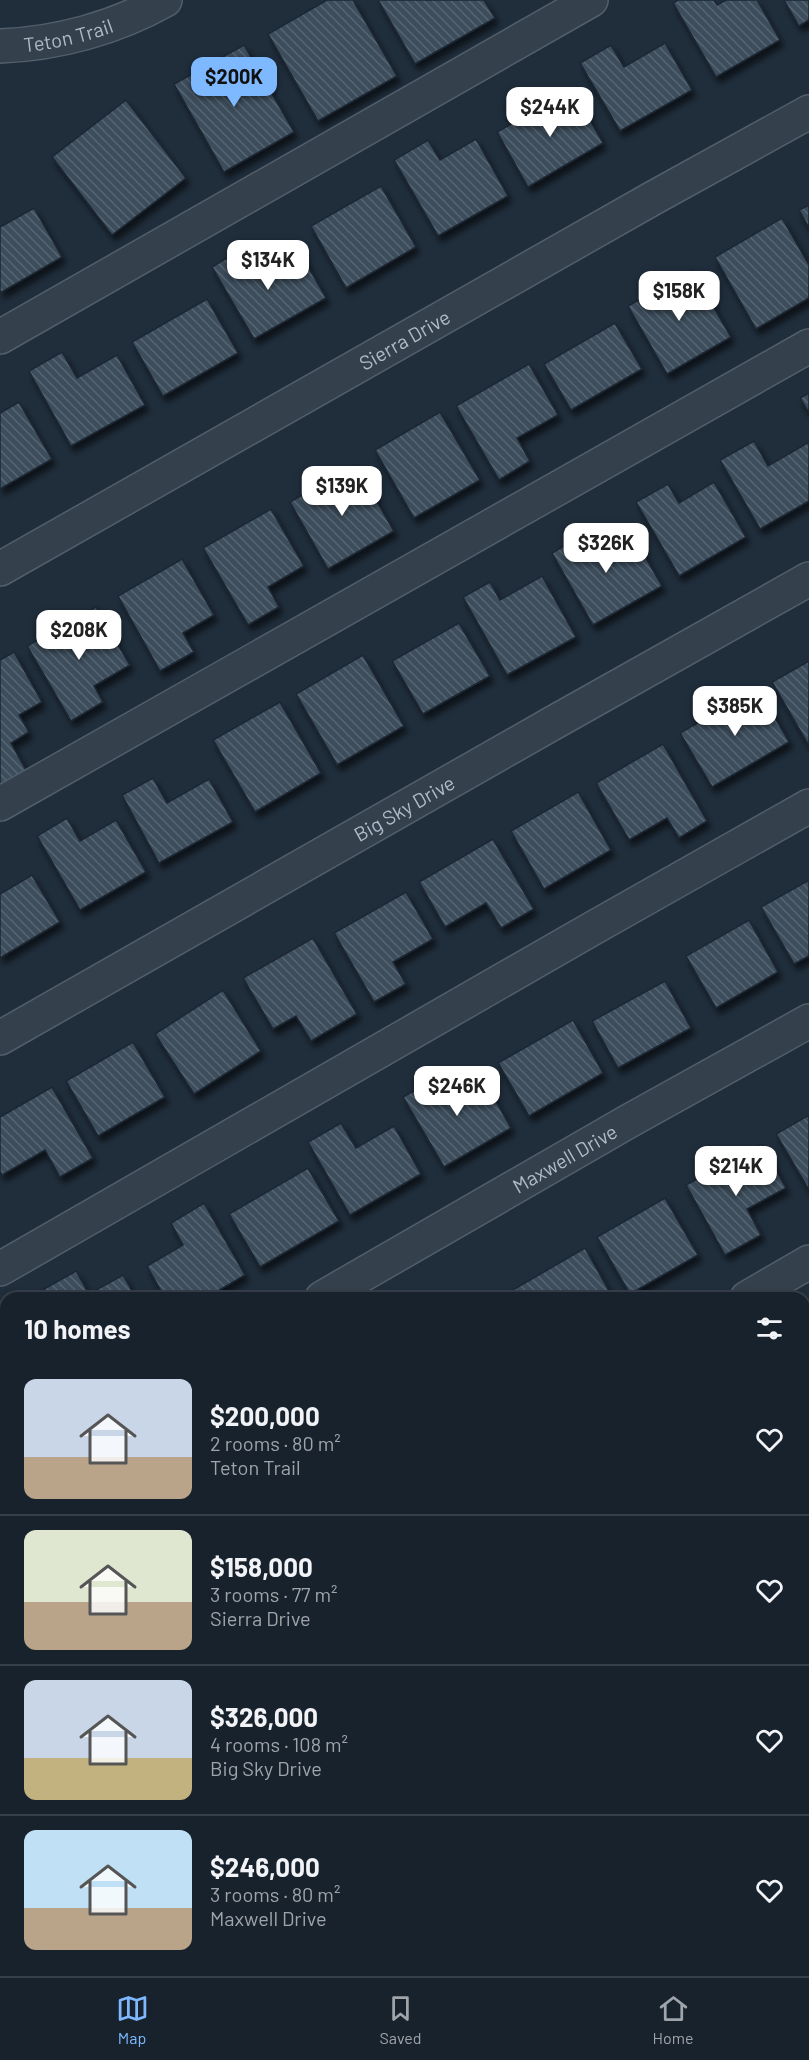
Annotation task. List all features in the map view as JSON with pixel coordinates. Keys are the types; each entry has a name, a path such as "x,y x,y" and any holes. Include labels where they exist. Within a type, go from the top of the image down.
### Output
{"street":[{"name":"Teton Trail","path":"0,46 35,45 90,32 144,12 165,0"},
{"path":"0,337 591,0"},
{"name":"Sierra Drive","path":"0,569 809,112"},
{"path":"0,804 809,346"},
{"name":"Big Sky Drive","path":"0,1038 809,579"},
{"path":"0,1269 809,806"},
{"name":"Maxwell Drive","path":"332,1292 629,1121 809,1022"},
{"path":"757,1292 809,1262"}],"building":[{"path":"327,0 353,0 397,76 318,121 268,34"},
{"path":"378,0 484,0 495,18 415,64"},
{"path":"678,0 714,0 717,5 726,0 757,0 780,40 716,77 673,3"},
{"path":"784,0 809,0 809,20 799,26"},
{"path":"665,43 692,90 620,131 580,63 611,45 624,67"},
{"path":"244,45 294,132 224,172 174,84"},
{"path":"572,89 603,143 528,187 497,132"},
{"path":"126,100 186,178 112,235 52,157"},
{"path":"476,139 508,196 438,236 394,160 428,140 440,160"},
{"path":"381,186 416,247 346,288 311,226"},
{"path":"809,205 809,228 799,210"},
{"path":"34,208 62,257 0,293 0,227"},
{"path":"782,218 809,265 809,298 756,329 715,257"},
{"path":"243,248 260,278 301,254 326,298 254,339 212,267"},
{"path":"692,270 731,337 667,374 628,306"},
{"path":"207,299 238,353 163,396 132,342"},
{"path":"615,323 642,369 571,410 544,364"},
{"path":"62,352 77,378 117,355 145,405 71,446 29,371"},
{"path":"529,364 558,415 517,438 530,461 499,480 456,406"},
{"path":"809,393 809,413 800,398"},
{"path":"19,402 52,459 0,489 0,413"},
{"path":"440,412 480,480 414,518 375,450"},
{"path":"754,441 768,466 809,442 809,501 760,529 720,460"},
{"path":"355,464 394,531 328,569 290,502"},
{"path":"714,482 746,537 679,576 636,502 668,484 679,503"},
{"path":"271,509 304,566 268,587 279,607 248,625 203,548"},
{"path":"596,527 608,548 632,534 662,586 593,625 552,553"},
{"path":"182,559 214,615 183,633 194,652 160,671 118,596"},
{"path":"542,576 576,637 507,675 463,597 490,582 500,600"},
{"path":"96,607 130,665 94,686 103,702 71,721 27,646"},
{"path":"459,623 490,676 423,714 392,661"},
{"path":"14,652 42,702 19,715 29,732 11,743 26,770 0,785 0,660"},
{"path":"363,655 404,726 337,765 296,694"},
{"path":"809,661 809,746 772,682"},
{"path":"758,688 789,742 712,787 680,733"},
{"path":"280,702 321,773 255,812 213,740"},
{"path":"663,744 707,821 679,838 667,818 629,840 596,783"},
{"path":"153,778 167,803 209,779 233,822 159,863 122,795"},
{"path":"578,792 611,850 544,889 511,831"},
{"path":"67,818 80,841 116,820 146,872 80,910 37,836"},
{"path":"493,839 534,909 501,928 486,903 445,927 419,882"},
{"path":"32,875 60,922 0,958 0,894"},
{"path":"809,880 809,956 794,964 761,907"},
{"path":"406,892 433,939 393,962 406,984 374,1002 334,933"},
{"path":"749,920 778,972 716,1008 686,956"},
{"path":"313,938 357,1014 311,1041 296,1016 273,1029 243,978"},
{"path":"665,981 691,1028 618,1068 592,1021"},
{"path":"223,990 261,1051 194,1094 155,1034"},
{"path":"573,1020 603,1073 529,1116 498,1063"},
{"path":"133,1042 165,1097 98,1136 66,1081"},
{"path":"441,1075 451,1092 481,1075 511,1128 444,1167 403,1097"},
{"path":"52,1087 93,1158 60,1177 45,1150 2,1175 0,1171 0,1117"},
{"path":"809,1115 809,1190 776,1134"},
{"path":"341,1123 356,1148 394,1126 421,1174 350,1215 308,1142"},
{"path":"761,1144 786,1188 747,1209 761,1235 725,1255 686,1185"},
{"path":"308,1168 339,1221 260,1267 229,1214"},
{"path":"665,1198 698,1255 633,1292 629,1292 597,1237"},
{"path":"204,1203 245,1275 216,1292 162,1292 147,1266 183,1245 171,1223"},
{"path":"585,1248 610,1292 512,1292"},
{"path":"76,1271 88,1292 46,1292 44,1289"},
{"path":"123,1275 133,1292 93,1292"}]}
